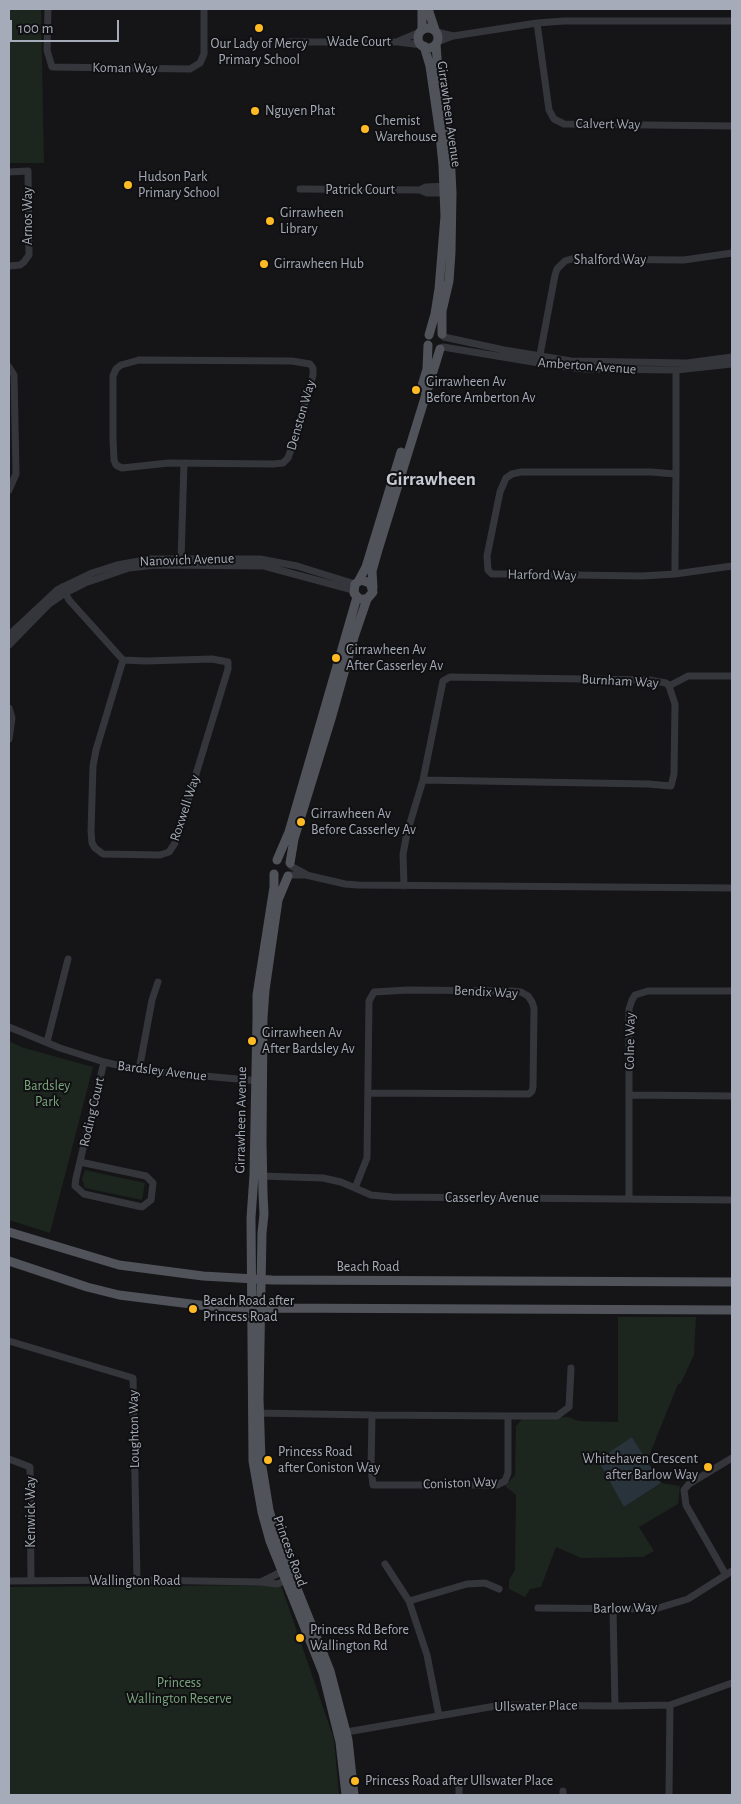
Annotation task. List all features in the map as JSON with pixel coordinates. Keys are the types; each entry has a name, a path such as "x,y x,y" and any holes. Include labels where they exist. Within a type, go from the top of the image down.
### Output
{"main road":[{"path":"421,31 428,28 436,37 430,47 423,46 419,40 422,9"},
{"name":"Girrawheen Avenue","path":"428,9 436,37 440,86 450,151 442,266 435,314 429,335"},
{"name":"Girrawheen Avenue","path":"423,46 430,66 448,190 451,252 449,281 442,311 443,335"},
{"path":"373,589 367,581 356,588 362,599 367,599 372,595 373,589 372,571 378,550 441,348 444,344 443,335 436,331 429,335 428,345 433,349 441,348"},
{"name":"Girrawheen Avenue","path":"257,1308 257,1279 251,1218 258,1176 259,1080 257,995 274,887 273,865 289,832 356,588 366,567 427,369 428,345"},
{"name":"Girrawheen Avenue","path":"259,1080 265,990 278,900 290,870 294,839 367,599"},
{"path":"274,874 280,878 290,870 284,859 277,860"},
{"name":"Beach Road","path":"9,1232 119,1265 203,1276 257,1279 732,1282"},
{"path":"9,1261 87,1287 119,1295 207,1306 257,1308 732,1310"},
{"name":"Princess Road","path":"257,1308 256,1413 253,1461 260,1503 270,1541 285,1570 323,1673 352,1771 354,1795"},
{"name":"Princess Road","path":"342,1733 346,1795"}],"street":[{"name":"Koman Way","path":"48,9 47,50 52,67 190,69 200,63 204,54 204,9"},
{"path":"436,37 564,21 732,21"},
{"name":"Calvert Way","path":"536,23 549,110 554,119 564,124 732,126"},
{"name":"Wade Court","path":"398,42 421,31"},
{"name":"Wade Court","path":"289,42 398,42 423,46"},
{"name":"Arnos Way","path":"9,172 28,172 29,256 20,265 9,266"},
{"name":"Patrick Court","path":"300,189 420,190 427,193 448,190"},
{"name":"Shalford Way","path":"539,360 554,275 565,261 684,260 732,253"},
{"name":"Amberton Avenue","path":"443,335 539,360"},
{"name":"Amberton Avenue","path":"441,348 539,360 676,367 732,364"},
{"name":"Amberton Avenue","path":"676,367 732,357"},
{"name":"Denston Way","path":"151,360 292,361 310,364 313,368 313,375 294,441 288,458 283,463 184,463 130,468 122,468 116,465 113,439 113,376 116,369 121,365 151,360"},
{"path":"9,367 14,375 16,474 9,490"},
{"path":"676,367 676,574 732,566"},
{"path":"182,561 184,463"},
{"name":"Harford Way","path":"676,474 651,472 528,472 512,474 506,478 500,492 487,556 488,570 492,574 642,576 676,574"},
{"name":"Nanovich Avenue","path":"9,635 49,596 129,568 182,561 264,566 356,588"},
{"path":"63,590 69,600 123,660"},
{"name":"Nanovich Avenue","path":"9,644 63,590"},
{"name":"Roxwell Way","path":"212,659 228,662 228,669 175,843 169,852 160,855 103,854 92,843 90,831 92,766 123,660 212,659"},
{"path":"669,686 688,676 732,676"},
{"name":"Burnham Way","path":"404,886 403,854 423,780 443,681 450,677 649,680 666,683 669,686 675,704 674,774 671,786 423,780"},
{"path":"9,708 12,718 9,739"},
{"path":"290,870 345,884 732,888"},
{"path":"47,1042 68,960"},
{"path":"139,1070 152,1000 158,982"},
{"name":"Bendix Way","path":"355,1188 367,1158 369,1001 374,992 408,990 512,991 522,992 532,1002 534,1008 533,1087 529,1094 369,1093"},
{"name":"Colne Way","path":"629,1199 629,1009 632,1000 635,995 648,991 732,991"},
{"name":"Bardsley Avenue","path":"9,1027 104,1062 139,1070 259,1080"},
{"name":"Roding Court","path":"80,1162 146,1176 153,1183 151,1200 142,1207 84,1194 75,1186 80,1162 104,1062"},
{"path":"630,1095 732,1096"},
{"name":"Casserley Avenue","path":"258,1176 323,1178 371,1195 392,1197 732,1200"},
{"name":"Loughton Way","path":"9,1341 132,1378 137,1580"},
{"path":"256,1413 557,1416 569,1407 571,1368"},
{"name":"Coniston Way","path":"372,1415 371,1468 373,1485 384,1486 498,1485 504,1481 508,1473 508,1416"},
{"path":"729,1573 686,1505 684,1490 689,1484 732,1458"},
{"name":"Kenwick Way","path":"9,1459 30,1467 31,1581"},
{"path":"385,1564 409,1601 427,1655 439,1716"},
{"name":"Wallington Road","path":"260,1582 285,1570"},
{"name":"Barlow Way","path":"538,1608 656,1609 667,1607 688,1599 729,1573"},
{"name":"Wallington Road","path":"9,1581 137,1580 260,1582 277,1584 289,1580"},
{"path":"409,1601 467,1584 485,1583 499,1589"},
{"path":"613,1609 615,1706"},
{"name":"Ullswater Place","path":"342,1733 501,1705 670,1705 732,1683"},
{"path":"669,1795 670,1705"},
{"path":"459,1785 459,1795"}],"green space":[{"path":"9,9 41,9 44,163 9,163"},
{"name":"Bardsley Park","path":"9,1041 21,1047 93,1067 50,1233 9,1220"},
{"path":"85,1170 145,1183 142,1200 85,1188 82,1179"},
{"path":"618,1317 696,1317 694,1355 681,1383 678,1384 647,1461 632,1437 624,1507 661,1483 680,1486 678,1504 639,1527 654,1551 643,1557 581,1558 556,1547 541,1587 530,1589 525,1597 509,1589 509,1580 515,1570 516,1495 505,1486 515,1475 516,1426 523,1418 568,1417 578,1421 618,1422"},
{"name":"Princess Wallington Reserve","path":"281,1585 334,1739 339,1795 9,1795 9,1587"}],"shaded area":[{"path":"632,1437 661,1483 624,1507 598,1460"}],"place":[{"name":"Our Lady of Mercy Primary School","path":"259,28"},
{"name":"Nguyen Phat","path":"255,111"},
{"name":"Chemist Warehouse","path":"365,129"},
{"name":"Hudson Park Primary School","path":"128,185"},
{"name":"Girrawheen Library","path":"270,221"},
{"name":"Girrawheen Hub","path":"264,264"},
{"name":"Girrawheen Av Before Amberton Av","path":"416,390"},
{"name":"Girrawheen Av After Casserley Av","path":"336,658"},
{"name":"Girrawheen Av Before Casserley Av","path":"301,822"},
{"name":"Girrawheen Av After Bardsley Av","path":"252,1041"},
{"name":"Beach Road after Princess Road","path":"193,1309"},
{"name":"Princess Road after Coniston Way","path":"268,1460"},
{"name":"Whitehaven Crescent after Barlow Way","path":"708,1467"},
{"name":"Princess Rd Before Wallington Rd","path":"300,1638"},
{"name":"Princess Road after Ullswater Place","path":"355,1781"}],"district":[{"name":"Girrawheen","path":"431,479"}]}
